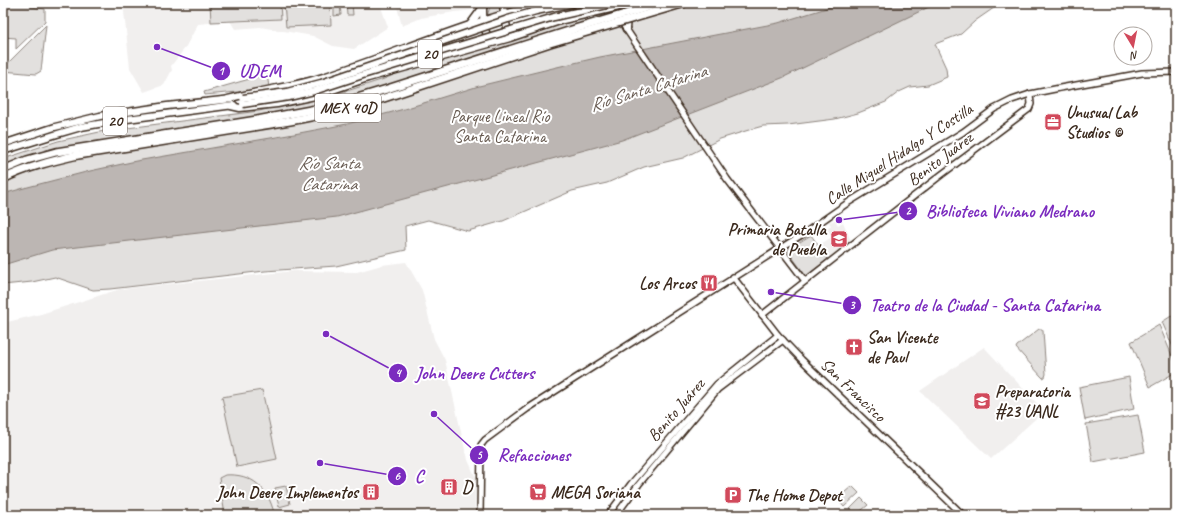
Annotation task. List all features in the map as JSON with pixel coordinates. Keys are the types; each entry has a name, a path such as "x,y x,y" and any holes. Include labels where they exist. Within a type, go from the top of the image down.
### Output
{"highway":[{"name":"MEX 40D","path":"3,170 27,160 56,152 257,120 327,107 544,38 662,3"},
{"name":"MEX 40D","path":"3,179 26,169 54,160 78,155 283,123 332,112 380,99 550,43 685,3"}],"main road":[{"path":"503,3 510,38"},
{"path":"531,30 522,25 519,21 521,6 534,6 545,3"},
{"name":"20","path":"3,151 54,134 81,127 127,119 231,106 243,101 287,92 321,83 508,19 536,11 575,3"},
{"path":"626,29 626,17 636,3"},
{"name":"20","path":"228,99 243,101 289,97 314,91 554,17 636,3"},
{"path":"484,5 483,21 486,35 492,43"},
{"path":"469,26 484,5"},
{"name":"20","path":"3,144 55,127 100,116 228,99 250,93 286,87 321,77 504,14 521,6"},
{"name":"20","path":"231,106 240,108 277,104 309,97 368,78 510,38 556,22 614,6"},
{"path":"584,15 600,15 615,19 626,29"},
{"path":"461,28 467,38 469,49"}],"street":[{"path":"606,3 614,6 626,29 703,145 740,197 805,281"},
{"name":"Calle Miguel Hidalgo Y Costilla","path":"480,515 481,445 485,440 527,409 780,248 855,198 963,132 994,109 1012,100 1030,94 1131,75 1176,72"},
{"name":"Benito Juárez","path":"762,315 947,171 1029,110 1031,104 1030,94"},
{"name":"San Francisco","path":"733,277 778,335 802,360 963,515"},
{"name":"Benito Juárez","path":"608,515 631,484 717,384 778,335"},
{"name":"Benito Juárez","path":"616,515 639,484 718,388 783,340"}],"shaded area":[{"path":"123,3 392,3 381,7 388,27 354,49 333,46 313,36 260,27 235,29 230,21 198,24 185,48 171,66 172,70 164,85 144,92 130,68"},
{"path":"396,3 482,3 476,10 421,18 402,26"},
{"name":"Primaria Batalla de Puebla","path":"835,220 838,225 843,222 851,241 828,258 819,245 832,237 827,229 831,226 829,222"},
{"path":"406,262 422,290 434,339 445,360 465,450 476,478 475,515 3,515 3,323 41,314 120,289 294,271 357,272 382,265"},
{"name":"Preparatoria #23 UANL","path":"984,347 1044,411 991,459 920,391"}],"green space":[{"path":"3,3 27,3 31,7 45,9 45,21 16,49 16,38 3,37"},
{"path":"210,3 280,3 281,19 211,22"},
{"path":"284,3 330,3 331,25 286,27"},
{"path":"334,3 340,3 341,15 334,16"},
{"path":"346,3 352,3 353,15 347,15"},
{"path":"491,3 501,3 500,14 488,18 488,13"},
{"name":"Parque Lineal Río Santa Catarina","path":"630,3 1001,3 975,21 961,34 935,44 946,68 947,77 928,85 910,87 899,92 886,102 858,113 835,119 788,125 763,126 720,139 683,158 644,167 607,183 572,191 503,221 468,231 428,220 405,226 406,250 336,266 265,271 110,289 93,290 55,277 32,282 3,285 3,159 58,141 104,131 259,111 350,90 384,79 485,35 529,21 554,14"},
{"path":"46,25 41,71 36,74 3,71 3,68"},
{"path":"267,74 269,87 259,90 205,95 204,92"},
{"path":"811,235 828,259 806,276 787,250"},
{"path":"1176,313 1176,354 1162,322"},
{"path":"1159,325 1176,365 1176,372 1150,387 1131,342"},
{"path":"1039,329 1042,329 1043,331 1046,374 1043,378 1016,348"},
{"path":"1129,377 1134,409 1085,420 1079,387"},
{"path":"262,390 277,459 237,467 222,397"},
{"path":"1138,415 1145,452 1093,462 1086,424"},
{"path":"225,475 243,477 257,484 268,496 274,513 269,515 225,515 219,478"},
{"path":"286,486 290,504 279,507 275,488"},
{"path":"852,486 859,493 844,507 837,499"},
{"path":"861,498 868,505 856,515 850,509"}],"water":[{"name":"Río Santa Catarina","path":"838,3 937,3 782,78 622,140 337,217 52,250 3,265 3,194 90,171 136,161 347,124 404,109 479,86 600,57 778,23 830,7"}],"place":[{"name":"UDEM","path":"157,47"},
{"name":"Unusual Lab Studios ©","path":"1053,122"},
{"name":"Biblioteca Viviano Medrano","path":"839,220"},
{"name":"Primaria Batalla de Puebla","path":"839,239"},
{"name":"Los Arcos","path":"709,283"},
{"name":"Teatro de la Ciudad - Santa Catarina","path":"771,292"},
{"name":"John Deere Cutters","path":"326,334"},
{"name":"San Vicente de Paul","path":"854,347"},
{"name":"Preparatoria #23 UANL","path":"982,401"},
{"name":"Refacciones","path":"434,414"},
{"name":"C","path":"320,463"},
{"name":"D","path":"449,487"},
{"name":"John Deere Implementos","path":"371,492"},
{"name":"MEGA Soriana","path":"538,492"},
{"name":"The Home Depot","path":"733,495"}]}
